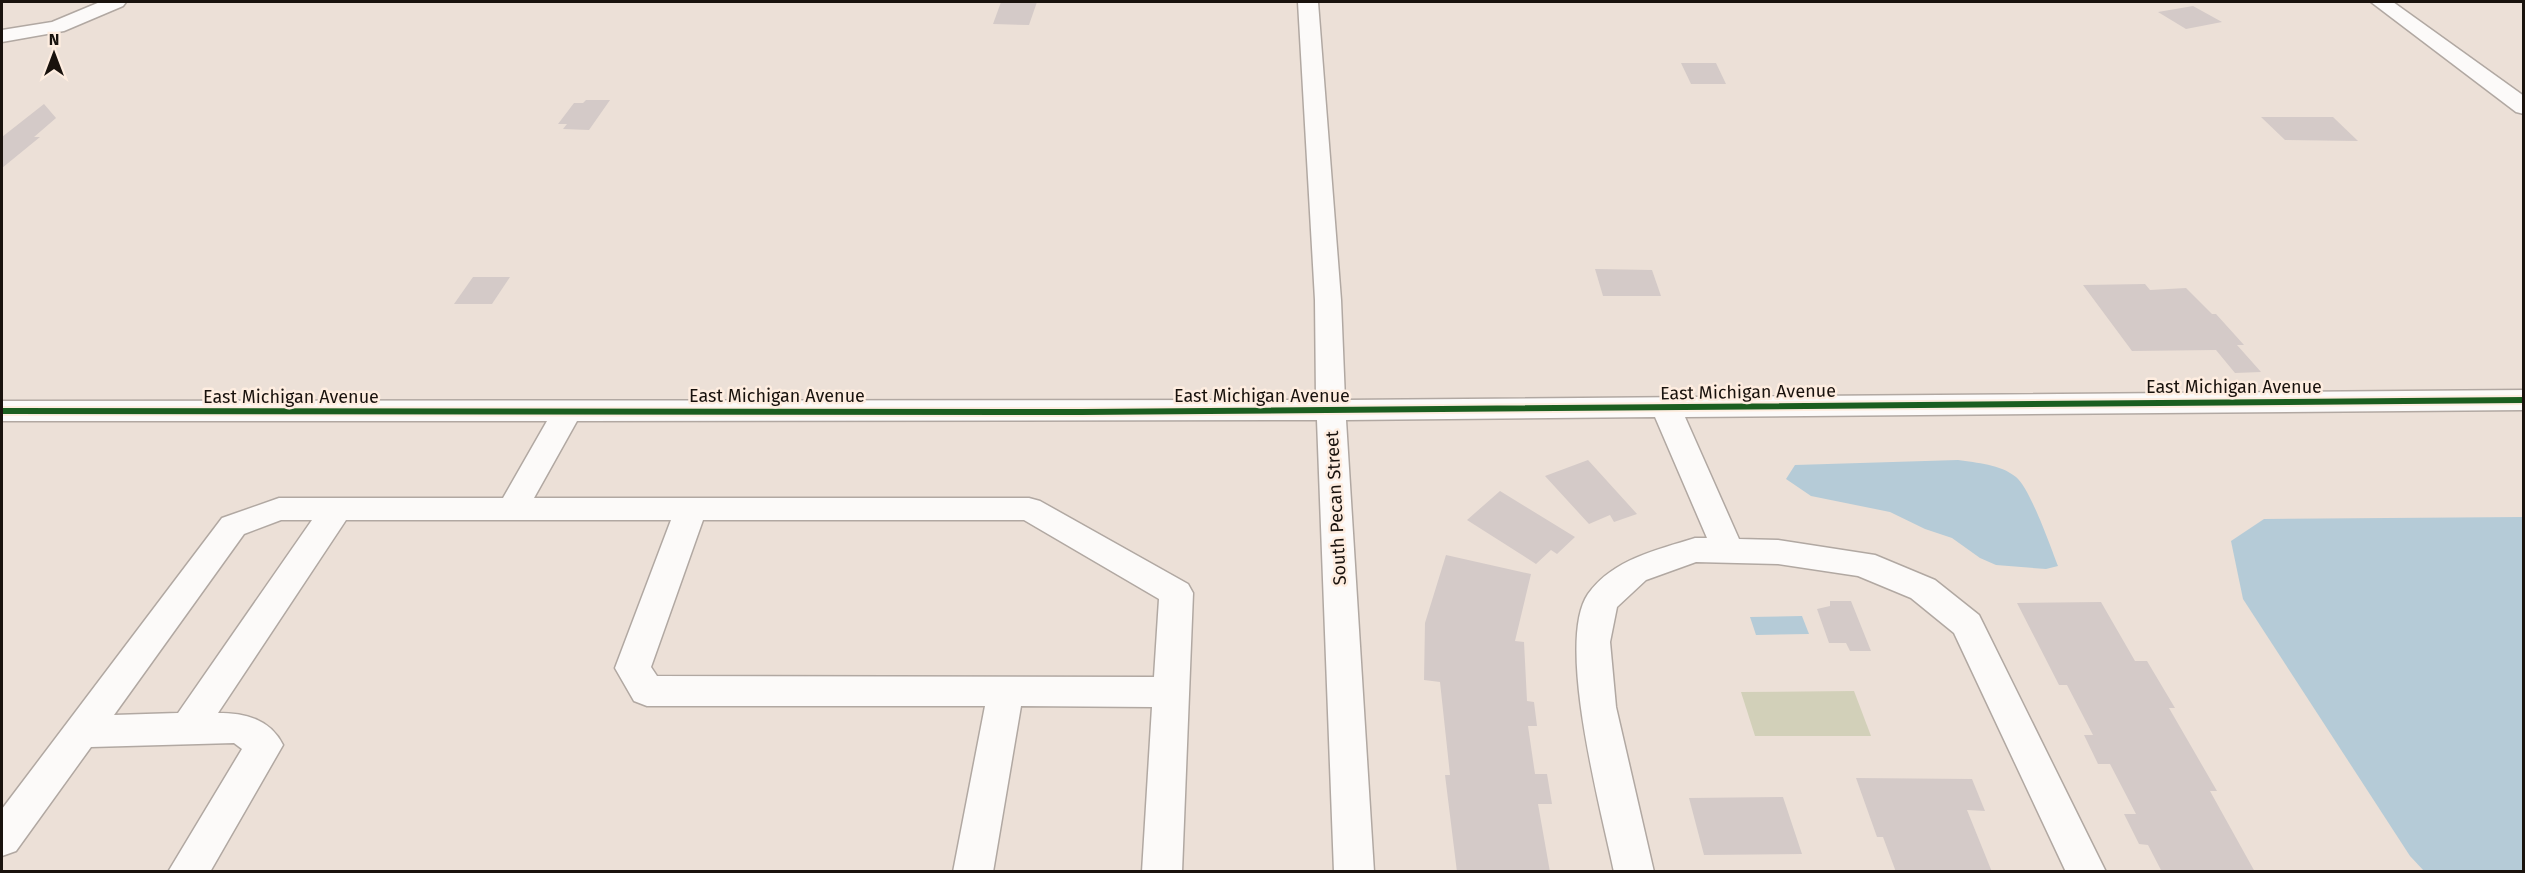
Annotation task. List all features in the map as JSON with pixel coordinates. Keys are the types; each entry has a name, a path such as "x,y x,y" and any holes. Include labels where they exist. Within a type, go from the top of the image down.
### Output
{"street":[{"path":"2,36 57,27 116,2"},
{"name":"South Pecan Street","path":"1308,2 1328,300 1331,411 1354,872"},
{"path":"2381,2 2523,107"},
{"path":"2490,82 2523,82"},
{"name":"East Michigan Avenue","path":"2,411 1331,411 2523,400"},
{"path":"1666,408 1728,550"},
{"path":"513,507 568,411"},
{"path":"2,839 233,526 279,509 513,507 1029,509 1176,593 1162,872"},
{"path":"693,508 633,668 647,691 1172,692"},
{"path":"188,728 337,509"},
{"path":"1634,872 1598,707 1593,642 1601,602 1634,571 1695,550 1778,552 1863,564 1923,589 1967,624 2086,872"},
{"path":"973,872 1005,692"},
{"path":"80,732 241,728 264,745 188,872"}],"shaded area":[{"path":"1854,691 1871,736 1755,736 1741,692"}],"water":[{"path":"1958,460 1996,467 2010,473 2022,483 2034,505 2058,566 2046,569 1996,565 1980,558 1952,538 1925,529 1890,512 1811,496 1786,479 1795,465"},
{"path":"2523,517 2523,871 2424,871 2410,856 2243,599 2231,541 2264,519"},
{"path":"1802,616 1809,634 1756,635 1750,617"}],"building":[{"path":"1001,2 1037,2 1029,25 993,24"},
{"path":"2193,6 2222,22 2186,29 2158,12"},
{"path":"1681,63 1716,63 1726,84 1691,84"},
{"path":"586,100 610,100 589,130 563,129 567,124 558,124 574,103 583,103"},
{"path":"44,104 56,118 34,137 40,137 2,168 2,137"},
{"path":"2261,117 2333,117 2358,141 2285,140"},
{"path":"1595,269 1652,270 1661,296 1603,296"},
{"path":"473,277 510,277 492,304 454,304"},
{"path":"2145,284 2150,290 2186,288 2212,314 2216,314 2244,345 2237,345 2261,372 2235,373 2216,350 2132,351 2083,285"},
{"path":"1588,460 1637,514 1614,522 1610,515 1589,524 1545,476"},
{"path":"1500,491 1575,537 1557,554 1551,550 1536,564 1467,520"},
{"path":"1446,555 1531,574 1515,641 1524,642 1527,701 1534,702 1537,726 1528,726 1535,774 1547,774 1552,804 1538,804 1550,872 1457,872 1445,775 1450,775 1440,682 1424,680 1425,623"},
{"path":"1830,601 1851,601 1871,651 1850,651 1846,643 1829,643 1817,609 1830,606"},
{"path":"2101,602 2135,661 2147,661 2175,708 2169,708 2217,791 2210,791 2255,872 2162,872 2148,845 2139,844 2124,814 2136,814 2110,764 2098,764 2084,735 2093,735 2067,685 2059,685 2017,603"},
{"path":"1856,778 1972,779 1985,811 1967,810 1992,872 1896,872 1883,837 1877,837"},
{"path":"1783,797 1802,854 1704,855 1689,798"}],"cycle path":[{"path":"2,411 1082,412 2524,400"}]}
